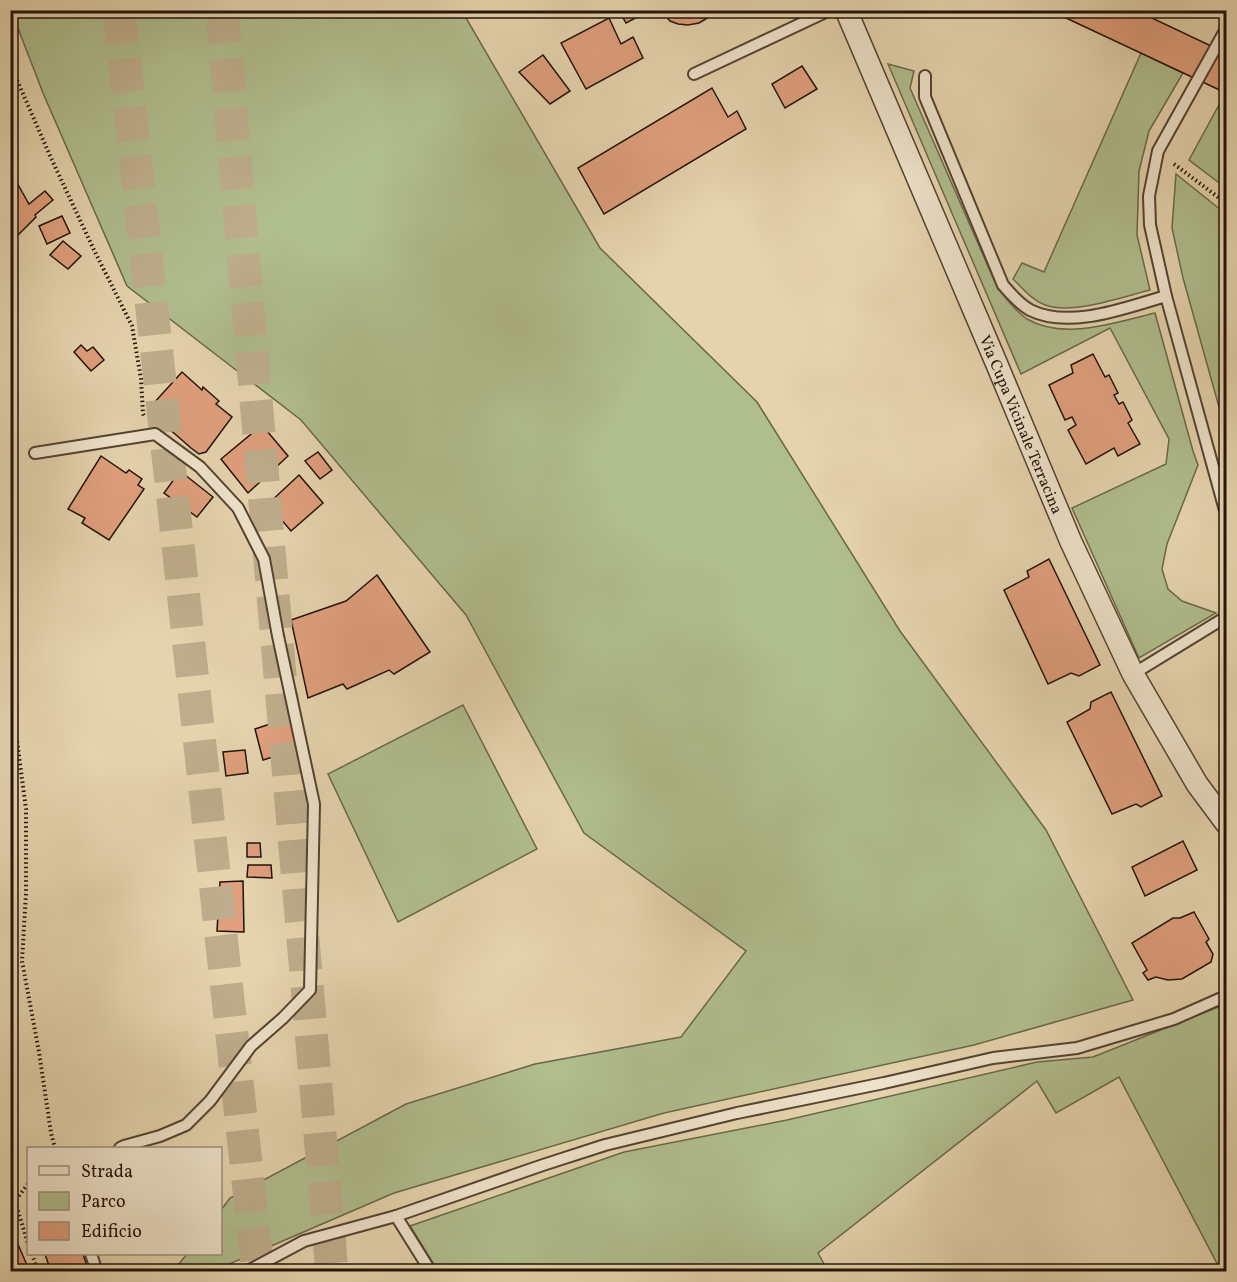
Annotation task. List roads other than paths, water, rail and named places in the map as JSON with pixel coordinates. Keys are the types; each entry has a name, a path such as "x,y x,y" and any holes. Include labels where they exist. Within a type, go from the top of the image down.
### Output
{"street":[{"name":"Via Cupa Vicinale Terracina","path":"846,10 1071,542 1133,674 1197,784 1227,823"}],"lane":[{"path":"694,74 830,10"},
{"path":"1227,29 1158,151 1149,196 1149,225 1166,296 1227,514"},
{"path":"925,75 925,97 1003,285 1015,299 1043,315 1067,318 1116,310 1166,296"},
{"path":"35,453 155,434 200,467 238,508 264,559 314,804 310,990 251,1047 210,1101 186,1125 160,1136 123,1147"},
{"path":"1133,674 1227,617"},
{"path":"247,1271 304,1241 396,1216 604,1145 737,1113 993,1058 1077,1048 1174,1018 1227,996"},
{"path":"396,1216 430,1272"},
{"path":"91,1255 97,1272"}],"tunnel":[{"path":"119,10 258,1272"},
{"path":"222,10 332,1272"}]}
